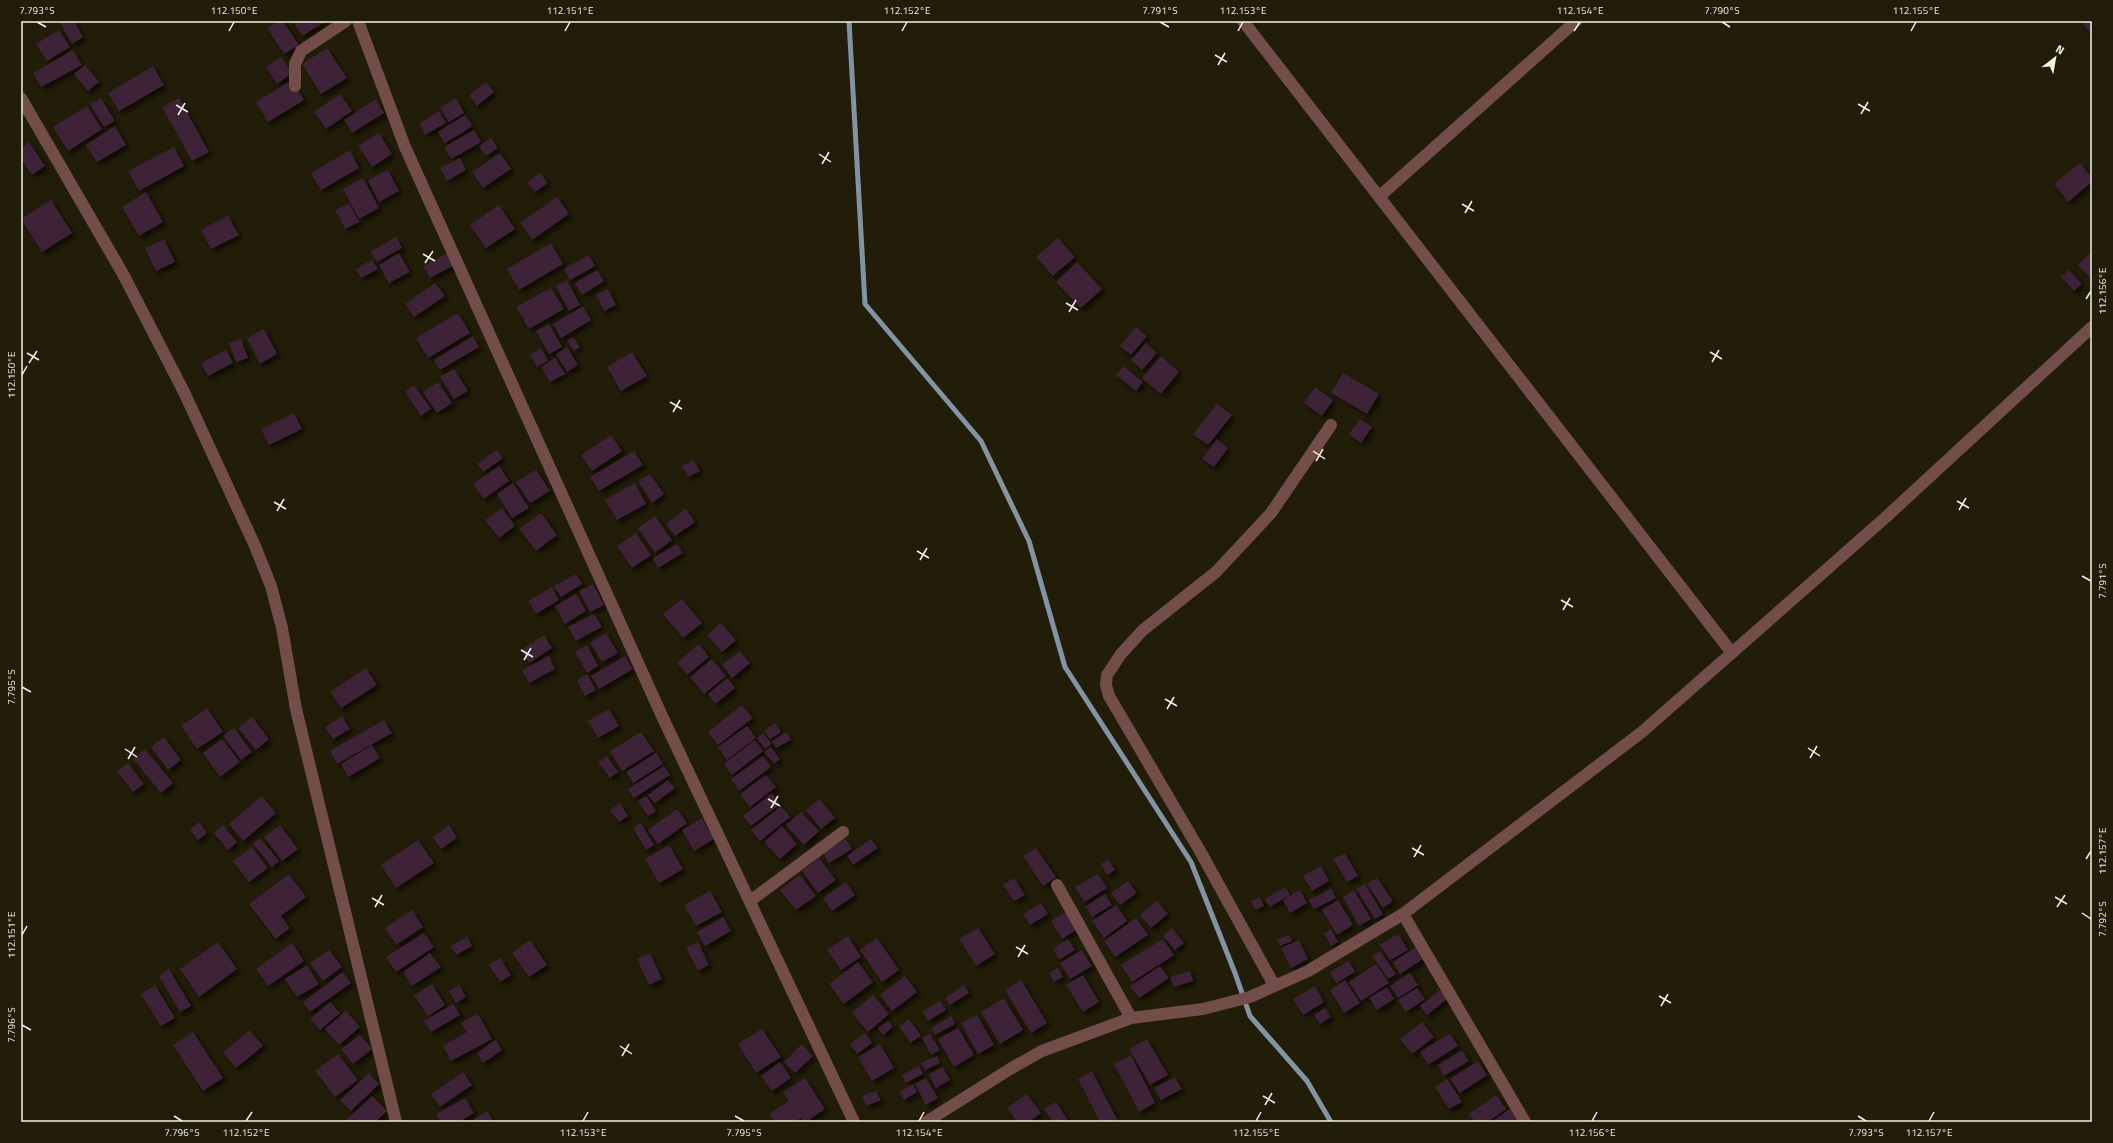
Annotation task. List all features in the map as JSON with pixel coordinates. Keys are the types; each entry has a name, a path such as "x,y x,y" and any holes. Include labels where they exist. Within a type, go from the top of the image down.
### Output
{"street":[{"path":"295,86 295,64 301,51 346,21"},
{"path":"358,21 409,154 659,709 854,1122"},
{"path":"1243,21 1380,196 1732,654"},
{"path":"1380,196 1576,21"},
{"path":"21,98 123,274 184,392 252,540 271,586 282,628 296,709 396,1122"},
{"path":"926,1122 1035,1055 1131,1018 1203,1009 1250,997 1274,984 1308,971 1403,914 1642,732 1886,517 2092,327"},
{"path":"1274,984 1200,851 1109,696 1106,685 1111,667 1143,630 1216,572 1270,513 1331,425"},
{"path":"750,901 843,832"},
{"path":"1056,885 1131,1018"},
{"path":"1403,914 1524,1122"}],"building":[{"path":"59,21 74,21 83,37 72,44"},
{"path":"279,21 283,21 299,45 284,54 267,28"},
{"path":"293,21 326,21 302,36"},
{"path":"2080,21 2092,21 2092,34"},
{"path":"59,30 70,47 47,61 36,44"},
{"path":"327,48 347,78 321,94 302,64"},
{"path":"73,50 82,65 41,87 33,73"},
{"path":"281,57 292,73 277,84 266,67"},
{"path":"85,65 99,82 88,91 74,74"},
{"path":"153,66 164,85 119,111 108,93"},
{"path":"292,80 304,100 268,122 256,102"},
{"path":"486,82 494,92 477,106 469,95"},
{"path":"340,94 352,111 326,129 314,112"},
{"path":"101,98 115,121 104,127 90,104"},
{"path":"179,98 209,152 192,161 162,107"},
{"path":"456,98 464,113 449,122 440,108"},
{"path":"376,99 384,113 352,133 344,120"},
{"path":"87,106 102,129 68,151 53,127"},
{"path":"439,111 446,123 425,135 419,124"},
{"path":"465,115 473,126 445,143 438,132"},
{"path":"115,126 126,145 97,162 86,145"},
{"path":"474,130 481,142 451,159 444,147"},
{"path":"379,133 392,154 372,167 358,146"},
{"path":"491,138 498,148 486,156 479,146"},
{"path":"29,142 45,166 32,175 21,159 21,148"},
{"path":"174,147 184,166 139,191 128,171"},
{"path":"350,150 359,168 321,190 311,173"},
{"path":"500,153 511,169 483,188 472,172"},
{"path":"460,158 466,170 447,181 440,168"},
{"path":"2080,163 2092,178 2092,182 2068,202 2054,184"},
{"path":"388,170 399,191 379,202 368,180"},
{"path":"540,173 548,183 535,192 527,183"},
{"path":"363,178 379,208 359,219 343,189"},
{"path":"146,192 163,222 139,236 122,207"},
{"path":"557,197 569,214 532,240 520,223"},
{"path":"51,200 72,233 42,252 21,219"},
{"path":"349,203 359,222 345,229 335,210"},
{"path":"499,205 515,229 486,248 470,225"},
{"path":"228,216 239,235 211,249 201,230"},
{"path":"396,237 402,248 377,262 370,252"},
{"path":"1058,238 1075,257 1053,276 1036,257"},
{"path":"164,239 175,262 156,271 145,248"},
{"path":"551,243 563,264 519,290 507,269"},
{"path":"2092,251 2092,278 2091,279 2078,265"},
{"path":"399,253 410,272 389,283 379,265"},
{"path":"446,254 453,266 430,278 423,266"},
{"path":"589,255 595,266 570,280 564,269"},
{"path":"372,260 378,269 361,278 356,269"},
{"path":"1077,262 1102,289 1081,308 1056,282"},
{"path":"597,270 604,281 582,295 575,283"},
{"path":"2069,270 2082,284 2074,291 2061,277"},
{"path":"567,280 580,305 569,311 556,286"},
{"path":"435,283 445,296 414,317 405,304"},
{"path":"551,288 564,309 529,329 516,307"},
{"path":"608,289 616,305 604,311 596,295"},
{"path":"583,306 591,320 561,338 553,324"},
{"path":"458,313 470,333 428,358 416,338"},
{"path":"549,324 562,347 549,354 536,331"},
{"path":"1136,327 1147,336 1131,355 1120,346"},
{"path":"264,329 277,354 260,364 247,338"},
{"path":"473,336 479,347 440,370 434,360"},
{"path":"573,337 580,347 574,351 567,340"},
{"path":"241,339 248,358 236,362 229,343"},
{"path":"1146,343 1157,353 1142,370 1131,360"},
{"path":"567,347 578,365 567,372 556,354"},
{"path":"541,348 548,361 537,367 530,355"},
{"path":"226,350 233,363 208,376 201,363"},
{"path":"632,352 647,376 621,391 607,367"},
{"path":"1161,356 1179,372 1161,394 1142,378"},
{"path":"555,358 565,374 550,382 541,367"},
{"path":"1123,366 1143,382 1136,391 1116,375"},
{"path":"454,369 468,391 454,399 440,377"},
{"path":"1343,373 1379,394 1367,414 1331,393"},
{"path":"438,382 452,403 437,413 423,392"},
{"path":"414,385 431,409 421,416 405,392"},
{"path":"1315,387 1333,400 1322,416 1304,403"},
{"path":"1217,404 1232,415 1208,445 1193,434"},
{"path":"294,413 302,429 269,445 261,429"},
{"path":"1360,419 1372,427 1361,443 1349,434"},
{"path":"611,435 622,451 592,471 581,455"},
{"path":"1217,439 1228,448 1214,467 1202,459"},
{"path":"497,450 503,458 483,472 477,464"},
{"path":"634,451 643,465 599,491 590,477"},
{"path":"693,460 700,471 688,477 682,466"},
{"path":"499,466 509,481 484,499 473,484"},
{"path":"536,470 550,491 530,503 516,482"},
{"path":"650,474 664,494 652,503 638,481"},
{"path":"513,483 529,508 512,518 497,494"},
{"path":"635,483 646,504 617,520 605,500"},
{"path":"502,508 515,526 499,538 485,520"},
{"path":"686,509 695,522 675,536 666,524"},
{"path":"541,513 557,535 536,551 519,529"},
{"path":"655,516 672,540 655,553 638,528"},
{"path":"636,533 651,555 632,568 617,546"},
{"path":"677,544 683,553 658,568 653,558"},
{"path":"576,574 582,584 561,597 554,586"},
{"path":"593,584 604,605 590,612 579,591"},
{"path":"552,587 559,600 536,614 528,601"},
{"path":"576,594 586,611 565,624 555,606"},
{"path":"682,599 702,623 683,638 663,614"},
{"path":"594,614 602,627 576,641 568,627"},
{"path":"721,623 736,640 722,652 707,635"},
{"path":"606,633 618,653 602,662 590,643"},
{"path":"544,635 552,648 529,663 521,650"},
{"path":"699,644 709,657 687,675 677,663"},
{"path":"587,645 598,666 587,673 575,652"},
{"path":"740,651 750,663 732,678 722,665"},
{"path":"549,656 555,669 529,683 522,670"},
{"path":"625,656 633,669 599,689 591,676"},
{"path":"712,659 726,676 704,694 690,677"},
{"path":"366,668 377,685 341,708 330,692"},
{"path":"587,674 596,690 585,696 577,680"},
{"path":"727,678 735,688 715,704 708,694"},
{"path":"742,705 753,718 718,745 708,732"},
{"path":"207,708 223,732 197,749 181,726"},
{"path":"609,709 619,726 598,738 588,721"},
{"path":"342,716 350,729 333,739 325,727"},
{"path":"252,717 269,739 256,750 238,728"},
{"path":"384,720 392,733 337,764 330,751"},
{"path":"775,723 781,732 770,739 764,731"},
{"path":"747,726 756,738 727,760 718,747"},
{"path":"234,728 252,752 241,760 223,736"},
{"path":"641,732 654,751 622,771 610,751"},
{"path":"786,732 791,740 776,748 772,741"},
{"path":"763,733 772,744 765,749 757,738"},
{"path":"164,737 181,760 168,770 151,747"},
{"path":"222,739 240,762 220,777 203,753"},
{"path":"755,740 763,751 732,775 724,764"},
{"path":"372,745 380,758 348,777 341,764"},
{"path":"771,747 780,759 774,764 764,752"},
{"path":"145,749 173,783 161,793 133,759"},
{"path":"656,753 663,764 633,783 626,772"},
{"path":"607,756 618,772 610,778 598,762"},
{"path":"763,756 771,767 739,791 731,779"},
{"path":"128,763 144,784 133,792 117,771"},
{"path":"664,766 670,775 634,798 628,789"},
{"path":"766,775 776,787 750,807 740,794"},
{"path":"668,780 675,788 655,803 648,795"},
{"path":"772,793 780,804 751,826 743,816"},
{"path":"262,796 276,813 243,841 229,824"},
{"path":"646,796 656,811 648,816 638,801"},
{"path":"820,799 835,818 821,829 806,810"},
{"path":"620,803 628,816 619,822 610,810"},
{"path":"781,806 790,817 760,841 751,830"},
{"path":"677,809 687,823 658,844 648,830"},
{"path":"801,812 819,831 804,845 786,825"},
{"path":"702,818 714,839 694,851 682,830"},
{"path":"199,822 207,833 198,840 190,830"},
{"path":"641,823 654,845 646,850 633,828"},
{"path":"223,825 237,842 228,850 214,833"},
{"path":"280,825 298,849 282,861 264,837"},
{"path":"449,825 457,838 441,849 433,837"},
{"path":"782,826 797,844 780,859 764,842"},
{"path":"260,838 279,861 272,867 253,844"},
{"path":"846,839 852,849 829,863 823,853"},
{"path":"871,839 878,848 853,865 847,856"},
{"path":"418,840 434,863 396,888 381,865"},
{"path":"669,845 683,869 659,883 645,859"},
{"path":"252,847 268,868 249,882 233,861"},
{"path":"1036,848 1056,877 1043,886 1023,856"},
{"path":"1345,853 1358,876 1347,882 1333,859"},
{"path":"819,858 836,880 818,893 802,871"},
{"path":"1108,859 1115,870 1107,875 1101,864"},
{"path":"1321,866 1329,881 1312,891 1303,876"},
{"path":"289,874 306,897 281,916 290,928 276,939 249,904"},
{"path":"1098,874 1107,888 1084,902 1075,887"},
{"path":"800,875 816,896 796,910 780,890"},
{"path":"1014,878 1025,895 1014,901 1003,885"},
{"path":"1377,878 1393,901 1383,908 1367,884"},
{"path":"1128,881 1137,893 1120,905 1111,893"},
{"path":"846,882 855,895 832,911 823,898"},
{"path":"1365,884 1383,914 1375,919 1356,889"},
{"path":"1285,887 1290,895 1270,907 1265,899"},
{"path":"1331,889 1336,898 1314,909 1309,900"},
{"path":"1300,890 1307,903 1290,913 1283,900"},
{"path":"1354,890 1371,919 1359,926 1343,897"},
{"path":"710,891 722,912 696,926 684,905"},
{"path":"1105,894 1112,905 1092,917 1086,906"},
{"path":"1260,897 1264,906 1255,910 1251,901"},
{"path":"1338,900 1353,925 1337,935 1322,910"},
{"path":"1157,901 1168,914 1151,928 1140,915"},
{"path":"1041,903 1048,914 1030,925 1023,914"},
{"path":"1116,905 1127,921 1104,938 1092,921"},
{"path":"412,910 423,927 396,945 385,928"},
{"path":"1067,911 1079,928 1062,939 1051,921"},
{"path":"723,917 731,931 705,946 697,932"},
{"path":"1136,918 1148,935 1115,957 1104,941"},
{"path":"978,928 995,954 976,966 959,939"},
{"path":"1172,928 1184,943 1175,950 1163,936"},
{"path":"1331,929 1338,942 1331,946 1324,933"},
{"path":"424,933 434,947 396,972 386,957"},
{"path":"1398,934 1408,950 1390,960 1380,945"},
{"path":"1289,935 1292,941 1280,946 1277,940"},
{"path":"848,936 861,957 841,970 827,950"},
{"path":"467,937 472,946 456,955 451,946"},
{"path":"877,938 899,970 882,982 860,950"},
{"path":"1068,939 1075,950 1059,960 1053,949"},
{"path":"1163,939 1174,955 1132,982 1121,965"},
{"path":"530,940 547,965 529,977 512,953"},
{"path":"1299,940 1308,959 1291,968 1281,948"},
{"path":"218,942 237,969 199,997 180,969"},
{"path":"698,942 709,965 698,971 686,948"},
{"path":"292,943 304,961 268,986 256,969"},
{"path":"1416,947 1423,959 1400,974 1393,962"},
{"path":"329,950 342,967 323,981 310,963"},
{"path":"1082,950 1092,966 1070,979 1060,963"},
{"path":"1380,951 1396,974 1388,979 1372,956"},
{"path":"430,953 441,967 412,986 403,972"},
{"path":"650,953 662,979 649,985 637,959"},
{"path":"500,958 511,975 500,982 489,965"},
{"path":"1349,961 1355,972 1336,983 1330,972"},
{"path":"858,962 873,982 844,1004 829,984"},
{"path":"1376,964 1389,983 1361,1001 1349,982"},
{"path":"307,965 319,984 297,997 285,979"},
{"path":"1160,966 1169,978 1139,998 1130,986"},
{"path":"1058,968 1063,977 1054,982 1049,973"},
{"path":"169,969 191,1006 180,1012 159,976"},
{"path":"1190,971 1193,981 1174,987 1170,977"},
{"path":"343,972 351,983 310,1012 303,1002"},
{"path":"1410,973 1418,985 1398,998 1390,986"},
{"path":"1083,975 1099,1002 1083,1012 1066,985"},
{"path":"905,976 917,992 892,1011 880,995"},
{"path":"1021,980 1047,1023 1031,1033 1005,990"},
{"path":"1345,980 1360,1003 1344,1013 1330,990"},
{"path":"432,984 445,1005 428,1016 414,996"},
{"path":"155,985 175,1018 161,1026 141,994"},
{"path":"459,985 466,997 456,1003 449,991"},
{"path":"964,985 969,993 950,1005 945,998"},
{"path":"1315,986 1324,1002 1303,1015 1293,999"},
{"path":"1387,987 1394,999 1377,1010 1369,998"},
{"path":"1417,988 1425,999 1406,1012 1398,1000"},
{"path":"1440,990 1447,999 1427,1015 1420,1006"},
{"path":"873,995 889,1014 868,1032 852,1013"},
{"path":"1004,998 1023,1030 1000,1044 981,1012"},
{"path":"940,1001 946,1010 928,1021 922,1012"},
{"path":"330,1002 340,1013 320,1030 310,1019"},
{"path":"453,1004 460,1015 431,1032 424,1021"},
{"path":"1325,1008 1331,1017 1320,1024 1314,1015"},
{"path":"346,1011 360,1027 339,1045 325,1029"},
{"path":"478,1014 492,1039 451,1061 443,1046 467,1032 461,1023"},
{"path":"977,1015 994,1045 978,1054 961,1023"},
{"path":"951,1016 955,1024 935,1035 931,1028"},
{"path":"909,1019 921,1036 910,1043 899,1026"},
{"path":"888,1021 893,1027 883,1035 878,1028"},
{"path":"1422,1022 1434,1037 1412,1054 1400,1039"},
{"path":"958,1028 974,1055 954,1067 938,1039"},
{"path":"762,1029 781,1057 756,1073 738,1044"},
{"path":"250,1030 263,1046 236,1068 223,1052"},
{"path":"193,1032 223,1078 203,1091 173,1045"},
{"path":"865,1033 872,1043 857,1054 850,1044"},
{"path":"1450,1033 1458,1046 1428,1065 1420,1052"},
{"path":"930,1034 940,1050 931,1055 922,1038"},
{"path":"360,1035 372,1049 353,1064 341,1049"},
{"path":"1147,1039 1168,1075 1150,1085 1129,1049"},
{"path":"495,1040 502,1050 483,1063 477,1053"},
{"path":"802,1044 813,1056 795,1073 784,1062"},
{"path":"880,1044 894,1068 872,1081 858,1057"},
{"path":"1462,1050 1469,1061 1444,1076 1438,1065"},
{"path":"338,1054 358,1080 335,1097 315,1071"},
{"path":"1131,1055 1155,1103 1139,1112 1114,1064"},
{"path":"937,1056 940,1063 925,1070 921,1063"},
{"path":"1478,1061 1487,1075 1460,1093 1450,1079"},
{"path":"780,1062 791,1078 772,1091 761,1076"},
{"path":"919,1066 923,1074 906,1083 902,1075"},
{"path":"943,1067 950,1080 936,1088 929,1074"},
{"path":"1092,1071 1118,1121 1100,1122 1078,1079"},
{"path":"463,1072 472,1085 440,1107 431,1094"},
{"path":"369,1073 379,1084 351,1111 340,1100"},
{"path":"1175,1077 1182,1089 1161,1100 1154,1088"},
{"path":"805,1078 825,1109 806,1122 803,1122 801,1118 795,1122 774,1122 769,1114 789,1101 783,1092"},
{"path":"926,1078 938,1098 926,1105 915,1084"},
{"path":"1447,1079 1462,1102 1449,1109 1435,1087"},
{"path":"913,1084 917,1092 904,1100 899,1092"},
{"path":"876,1091 881,1100 866,1106 862,1096"},
{"path":"1027,1094 1041,1113 1029,1122 1017,1122 1007,1108"},
{"path":"1496,1095 1506,1109 1488,1122 1475,1122 1469,1114"},
{"path":"372,1096 387,1111 375,1122 348,1122 346,1120"},
{"path":"465,1098 474,1113 459,1122 441,1122 436,1114"},
{"path":"1056,1102 1069,1122 1053,1122 1044,1109"},
{"path":"1510,1109 1519,1121 1491,1122"},
{"path":"487,1111 494,1122 476,1122 474,1119"}],"waterway":[{"path":"849,21 865,304 981,441 1029,541 1065,667 1191,862 1235,973 1250,1016 1307,1081 1331,1122"}]}
